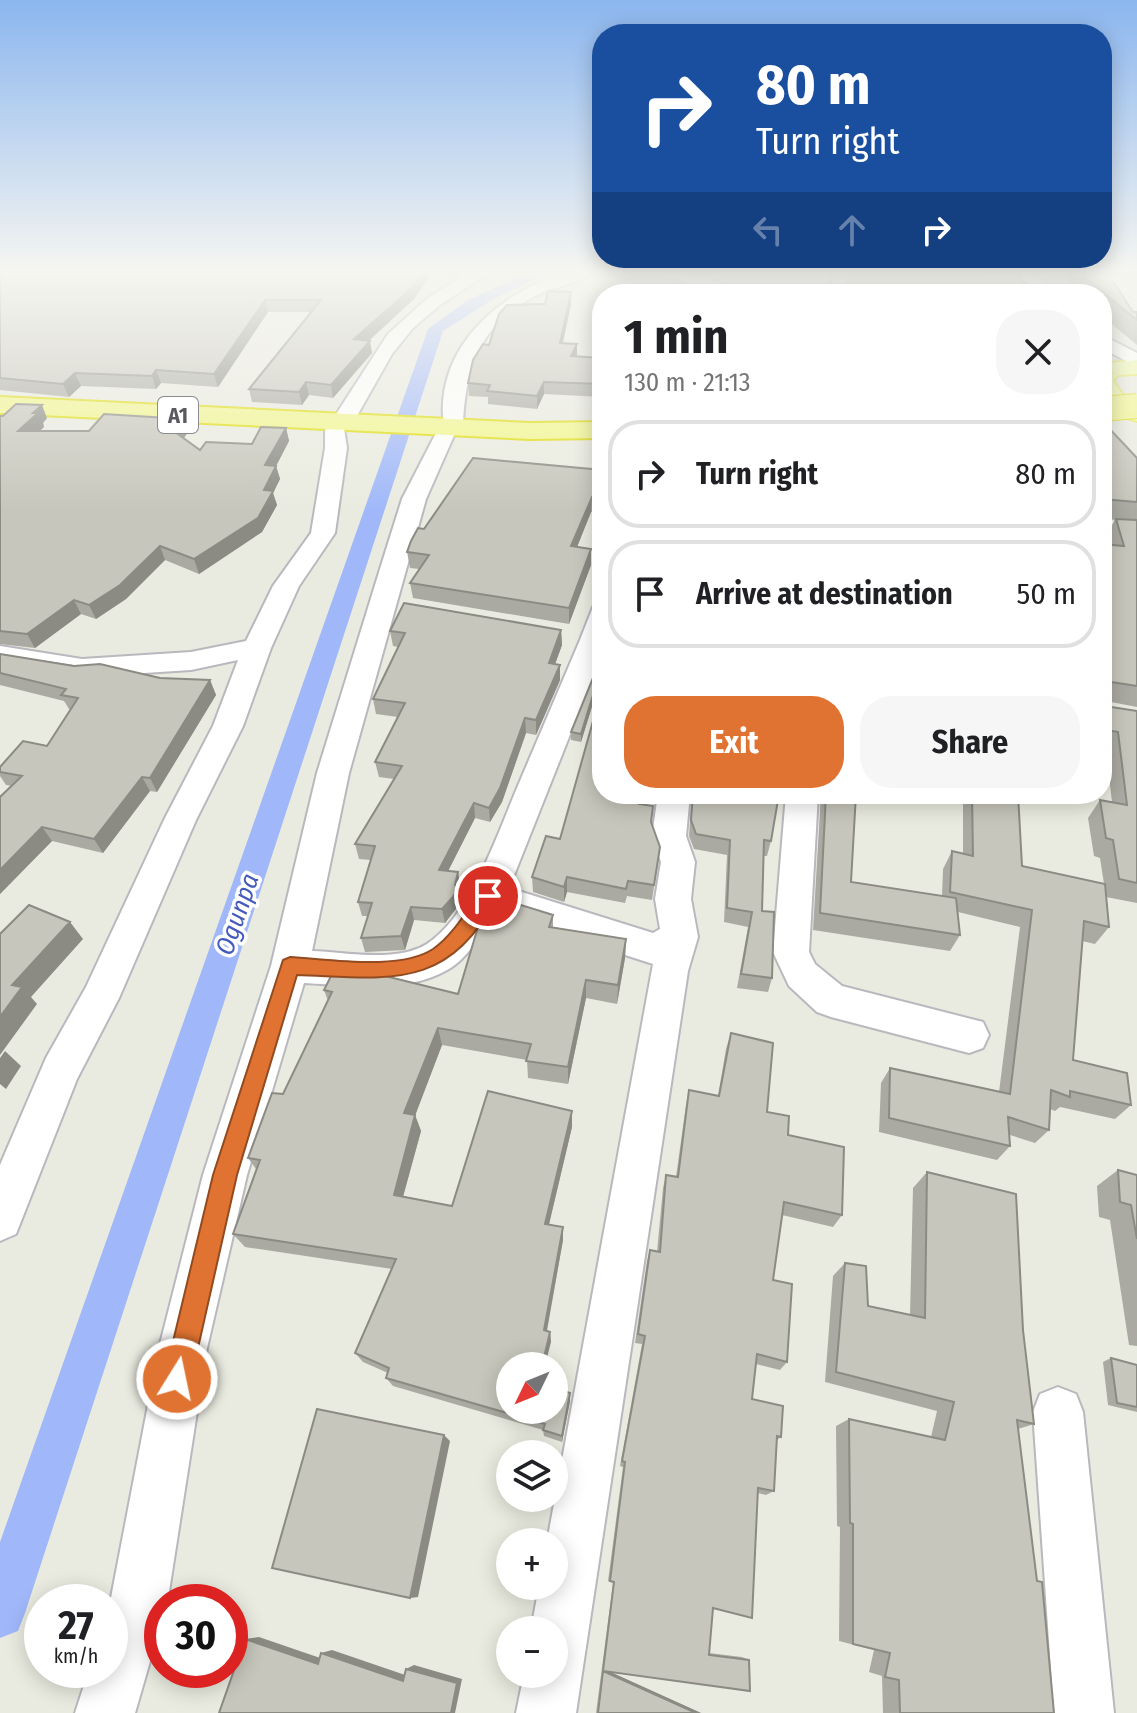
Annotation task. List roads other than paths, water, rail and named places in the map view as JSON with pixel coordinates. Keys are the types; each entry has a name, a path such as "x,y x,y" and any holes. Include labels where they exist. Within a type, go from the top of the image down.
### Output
{"highway":[{"path":"1112,372 1137,393"},
{"path":"1112,408 1137,406"},
{"name":"A1","path":"5,411 529,435 592,431"},
{"path":"1112,419 1137,415"},
{"path":"529,435 592,426"},
{"path":"529,435 592,442"}],"main road":[{"path":"1112,365 1137,364"},
{"path":"1112,395 1137,415"}],"street":[{"path":"0,1218 60,1071 100,998 180,820 228,726 257,648 286,586 323,533 336,448 344,426 385,352"},
{"path":"105,1713 140,1598 183,1348 218,1204 290,966 333,773 414,499 466,352"},
{"path":"1112,527 1137,530"},
{"path":"290,966 384,970 417,966 440,955 454,942 488,896 591,632"},
{"path":"0,655 82,668 191,661 257,648"},
{"path":"562,1616 669,971 680,937 673,899 678,862 669,836 673,804"},
{"path":"801,804 791,952 802,975 831,1000 969,1035"},
{"path":"488,896 654,949 680,937"},
{"path":"1058,1412 1084,1713"},
{"path":"546,1713 550,1688"}],"waterway":[{"name":"Ogunpa","path":"0,1613 428,352"}]}
